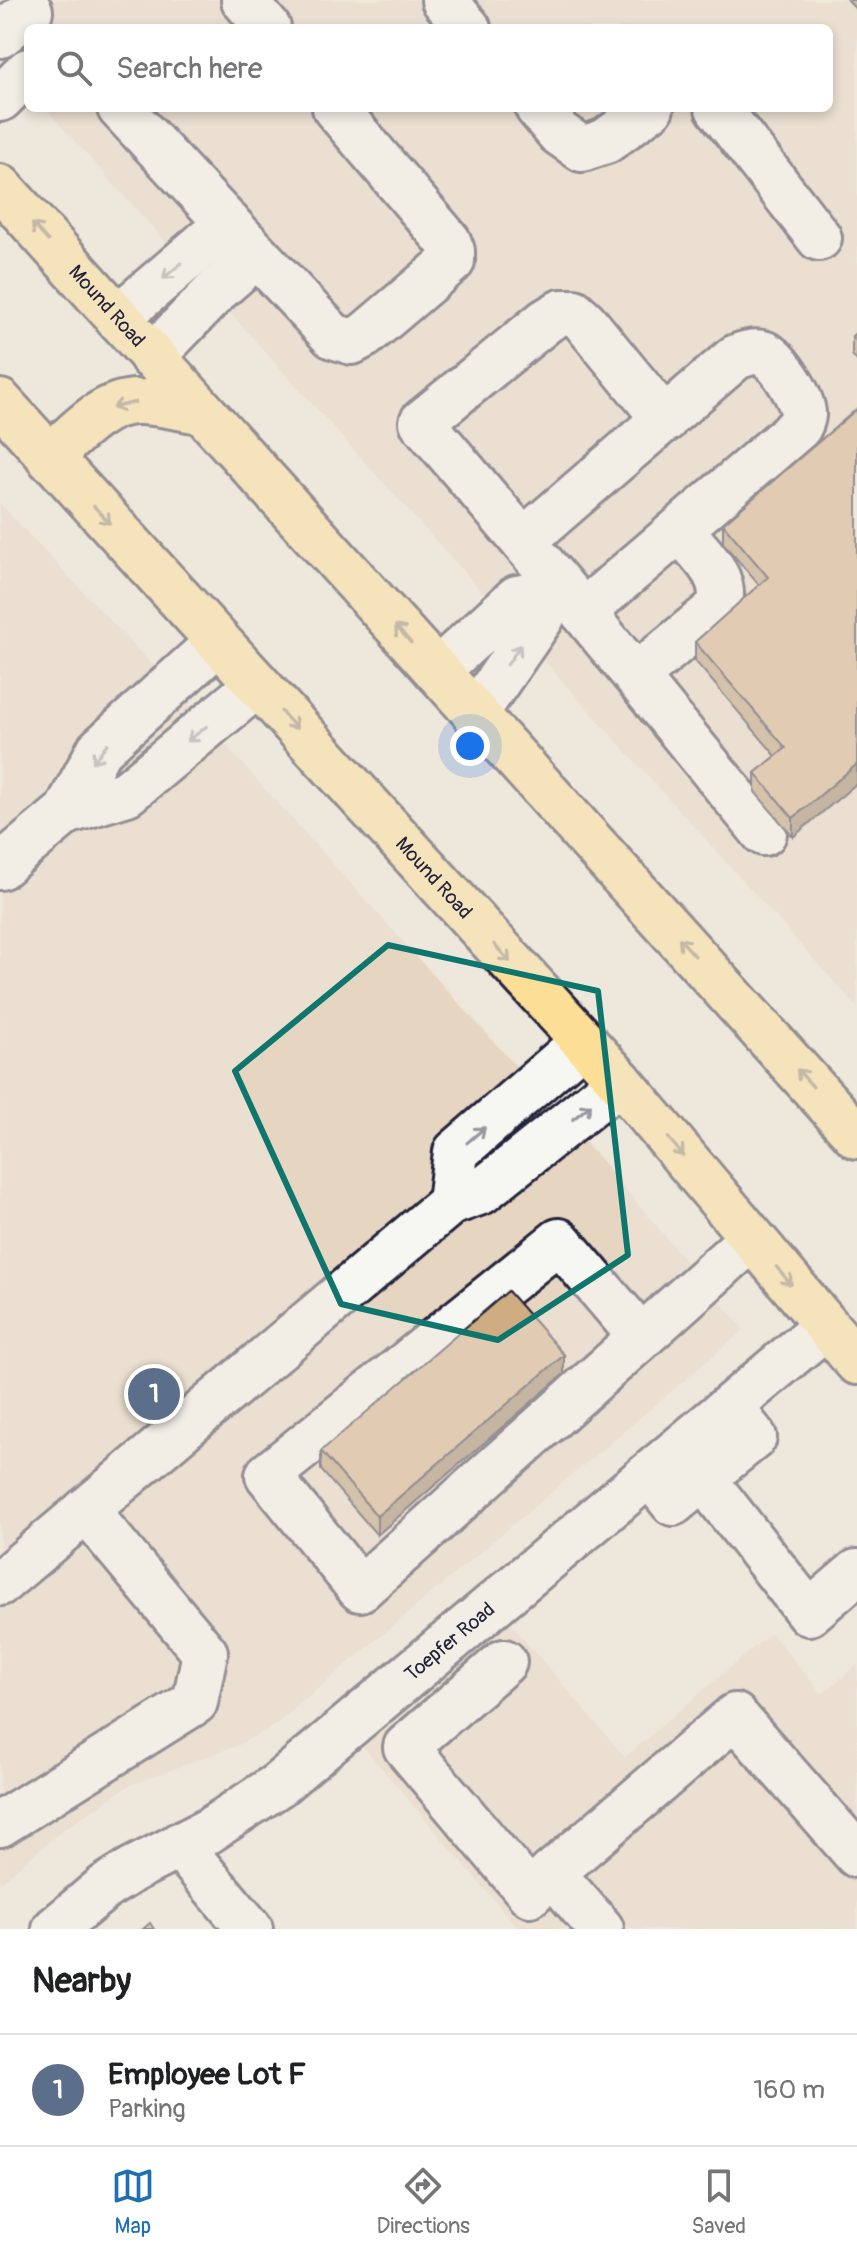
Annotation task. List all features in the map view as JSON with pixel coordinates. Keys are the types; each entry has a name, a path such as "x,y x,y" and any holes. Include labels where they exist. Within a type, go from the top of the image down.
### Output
{"main road":[{"name":"Mound Road","path":"0,187 857,1136"},
{"path":"49,458 110,408 135,401 201,411"},
{"name":"Mound Road","path":"0,402 620,1081 857,1362"}],"street":[{"path":"244,0 265,24"},
{"path":"444,0 465,24"},
{"path":"0,99 24,75"},
{"path":"124,112 333,336 352,342 365,335 452,261 452,251 448,241 338,112"},
{"path":"541,112 559,133 582,149 606,141 646,112"},
{"path":"721,112 819,238"},
{"path":"117,318 228,223"},
{"path":"152,357 217,290 256,256"},
{"path":"665,420 584,321 574,312 561,312 422,422 523,541 548,587 583,612 764,833"},
{"path":"523,541 736,357 752,351 766,354 778,366 799,397 803,413 799,427 583,612"},
{"path":"636,676 718,608 723,598 717,575 680,530"},
{"path":"437,671 517,598 548,587"},
{"path":"475,714 542,617 548,587"},
{"path":"0,867 66,812 99,750 218,642"},
{"path":"66,812 127,793 257,685"},
{"path":"450,1203 456,1152 583,1042"},
{"path":"0,1583 450,1203 481,1192 620,1081"},
{"path":"641,1337 559,1241 268,1475 360,1589 752,1238"},
{"name":"Toepfer Road","path":"55,1929 118,1878 210,1830 278,1785 826,1326"},
{"path":"650,1474 673,1503 754,1437 730,1407"},
{"path":"703,1478 809,1613 857,1572"},
{"path":"0,1824 195,1702 205,1653 86,1510"},
{"path":"504,1662 406,1747 530,1894 735,1716 857,1855"},
{"path":"179,1845 250,1929"},
{"path":"552,1873 601,1929"}],"highlighted area":[{"path":"388,945 598,991 628,1255 498,1340 341,1304 235,1071"}],"shaded area":[{"path":"0,0 857,0 857,1007 49,112 833,112 833,24 24,24 24,85 0,58"},
{"path":"0,504 159,672 600,1159 744,1330 275,1725 238,1745 130,1785 64,1829 0,1883"},
{"path":"507,1620 625,1757 771,1633 822,1694 857,1665 857,1929 519,1929 361,1744"}],"building":[{"path":"857,409 857,764 793,818 755,773 786,748 695,642 768,577 723,524"},
{"path":"508,1291 564,1355 377,1516 321,1451"}],"place":[{"name":"Employee Lot F","path":"154,1394"}]}
